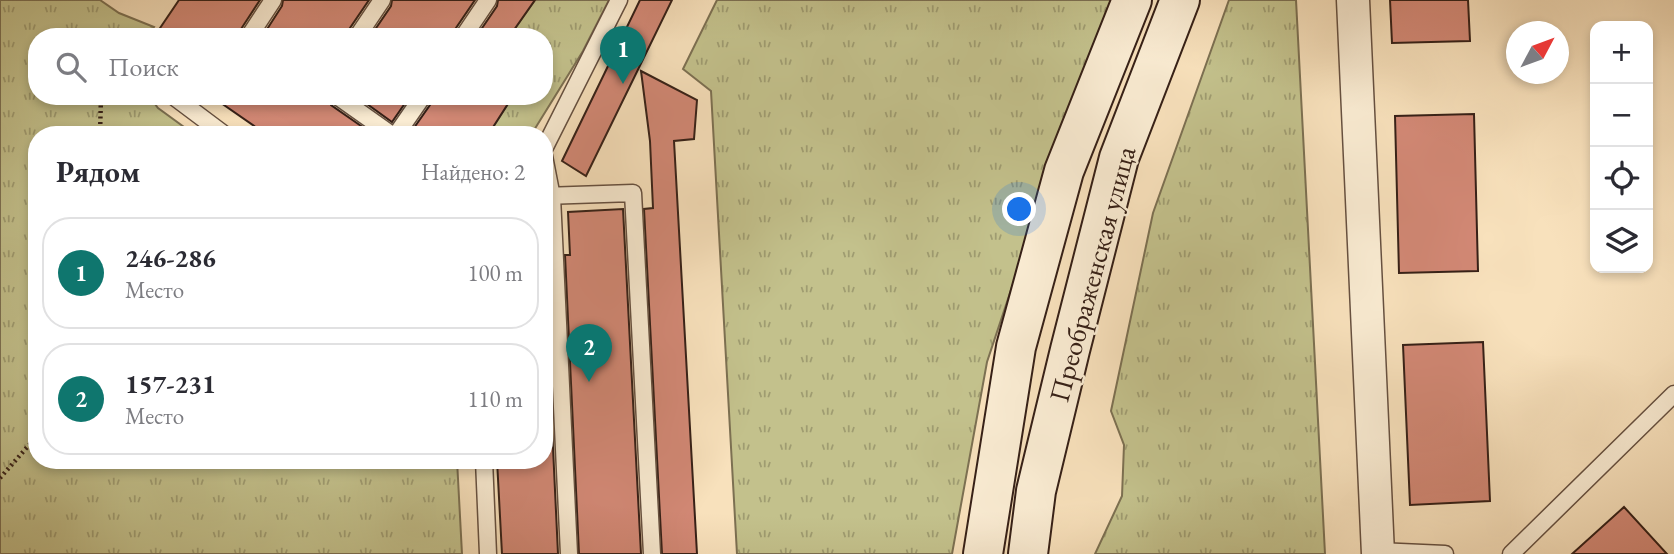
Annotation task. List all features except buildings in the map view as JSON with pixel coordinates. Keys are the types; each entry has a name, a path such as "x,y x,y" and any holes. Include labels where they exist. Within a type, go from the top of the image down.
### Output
{"main road":[{"name":"Преображенская улица","path":"982,554 1016,347 1064,171 1132,0"},
{"name":"Преображенская улица","path":"1028,554 1036,491 1119,158 1180,0"}],"street":[{"path":"1353,0 1378,552"}],"lane":[{"path":"255,28 273,0"},
{"path":"363,28 382,0"},
{"path":"469,28 488,0"},
{"path":"553,131 619,0"},
{"path":"185,105 213,126"},
{"path":"350,105 381,126"},
{"path":"400,126 416,105"},
{"path":"553,197 633,193 652,554"},
{"path":"553,282 569,554"},
{"path":"1511,554 1674,394"},
{"path":"484,469 488,554"},
{"path":"1378,552 1446,554"}],"path":[{"path":"100,126 101,105"},
{"path":"0,478 28,446"}],"green space":[{"path":"0,0 100,0 119,13 154,27 28,28 28,105 156,105 183,126 28,126 28,469 457,469 462,554 0,554"},
{"path":"535,0 609,0 583,51 553,99 553,28 515,28"},
{"path":"717,0 1113,0 1089,56 987,362 952,554 737,554 711,91 683,69"},
{"path":"1229,0 1296,0 1325,554 1095,554 1122,496 1124,445 1111,411 1153,213"},
{"path":"507,105 550,105 537,126 494,126"}],"place":[{"name":"246-286","path":"623,84"},
{"name":"157-231","path":"589,382"}]}
